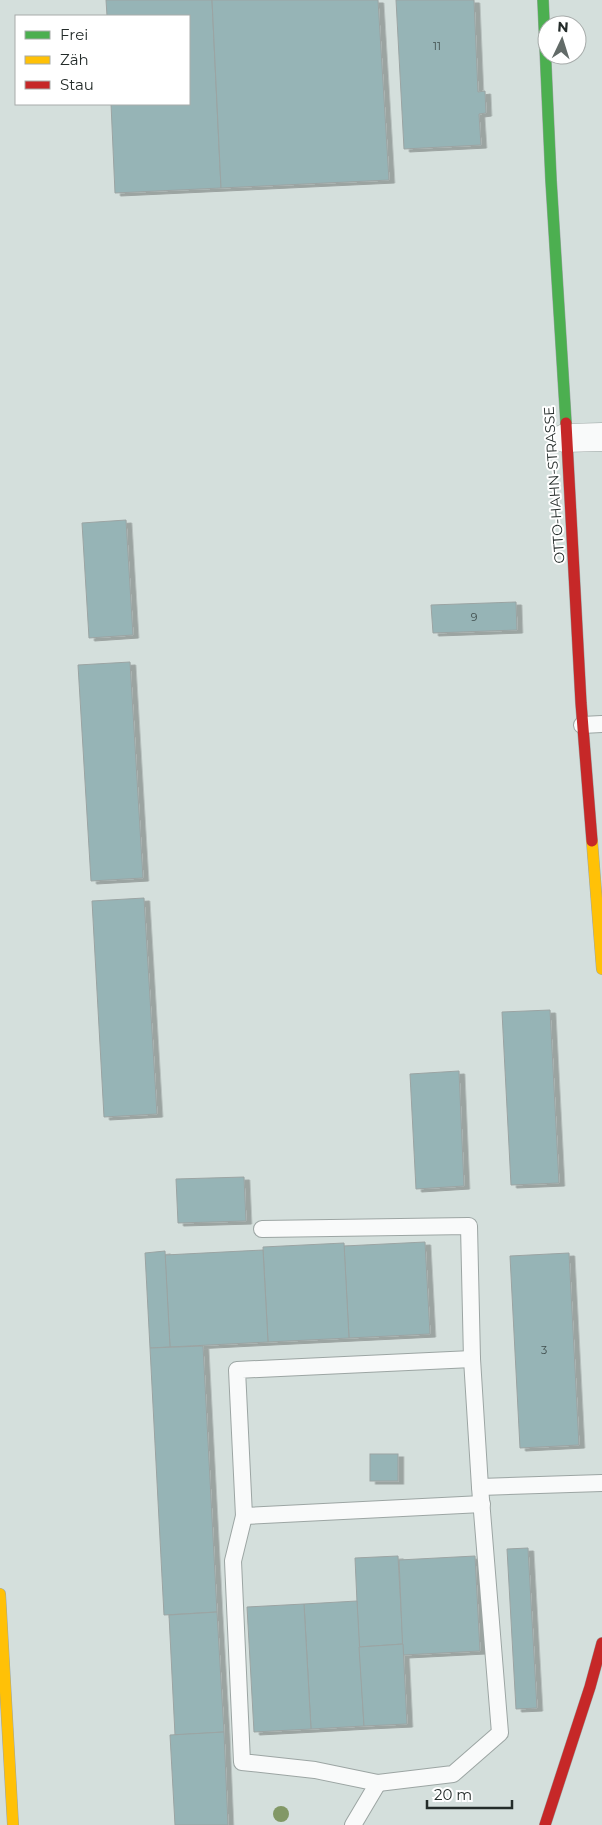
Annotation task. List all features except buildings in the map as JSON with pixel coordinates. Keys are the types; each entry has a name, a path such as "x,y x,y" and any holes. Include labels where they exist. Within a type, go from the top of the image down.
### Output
{"street":[{"name":"OTTO-HAHN-STRASSE","path":"543,0 551,180 565,438 573,540 582,726 596,822 602,968"},
{"path":"565,438 602,437"},
{"path":"0,1608 13,1825"},
{"path":"545,1825 599,1669 602,1643"}],"lane":[{"path":"582,726 602,724"},
{"path":"262,1229 469,1226 472,1359 480,1487 500,1733 453,1774 378,1783 315,1770 242,1762 233,1561 244,1516 237,1370 472,1359"},
{"path":"480,1487 602,1483"},
{"path":"244,1516 482,1504"},
{"path":"353,1825 378,1783"}],"traffic: fast":[{"path":"543,0 551,180 566,423"}],"traffic: slow":[{"path":"592,841 602,969"},
{"path":"0,1594 13,1825"}],"traffic: jam":[{"path":"566,423 581,703 592,841"},
{"path":"545,1825 590,1687 602,1643"}]}
